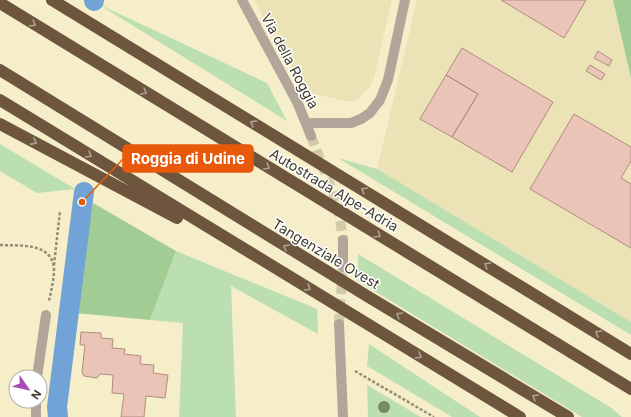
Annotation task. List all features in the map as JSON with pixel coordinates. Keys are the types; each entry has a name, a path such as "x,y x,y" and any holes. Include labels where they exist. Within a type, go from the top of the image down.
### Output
{"highway":[{"name":"Autostrada Alpe-Adria","path":"52,0 631,354"},
{"name":"Autostrada Alpe-Adria","path":"0,3 631,389"},
{"name":"Tangenziale Ovest","path":"0,70 374,300 568,417"},
{"path":"0,100 520,417"},
{"path":"0,124 287,276"}],"street":[{"name":"Via della Roggia","path":"242,0 307,123 312,136"},
{"path":"307,123 350,123 361,119 370,112 380,100 388,80 405,0"},
{"path":"343,240 344,267"},
{"path":"38,369 46,315"},
{"path":"339,324 343,417"}],"path":[{"path":"46,315 54,270 60,211"},
{"path":"0,245 39,248 50,255 54,270"},
{"path":"367,377 434,417"}],"shaded area":[{"path":"254,0 392,0 374,78 369,88 355,101 347,101 305,92"},
{"path":"417,0 613,0 631,78 631,322 377,169"}],"green space":[{"path":"613,0 631,0 631,78 630,74"},
{"path":"98,4 267,83 287,121"},
{"path":"0,144 75,189 37,193 0,171"},
{"path":"338,158 377,169 631,322 631,335"},
{"path":"93,203 176,251 150,320 75,313"},
{"path":"176,251 317,309 318,334 231,286 236,417 179,417 183,323 150,320"},
{"path":"358,254 610,407 622,417 582,417 358,281"},
{"path":"369,344 480,417 452,417 367,366"},
{"path":"367,385 421,417 368,417"}],"building":[{"path":"501,0 586,0 564,38"},
{"path":"462,48 553,102 512,172 452,137 478,94 446,75"},
{"path":"598,51 612,60 609,66 594,58"},
{"path":"590,65 605,74 601,80 586,71"},
{"path":"446,75 478,94 452,137 420,119"},
{"path":"574,114 631,147 631,161 621,178 631,184 631,248 530,189"},
{"path":"81,332 101,333 101,338 113,339 112,348 125,349 124,354 141,356 140,364 154,365 153,373 168,375 165,398 146,396 144,417 121,417 124,394 112,393 113,375 100,374 97,378 84,376 82,372 85,345 80,345"}],"waterway":[{"path":"58,417 57,407 84,192"}],"tunnel":[{"path":"311,136 338,206 343,240"},
{"path":"339,324 343,267"}],"place":[{"name":"Roggia di Udine","path":"82,202"}]}
